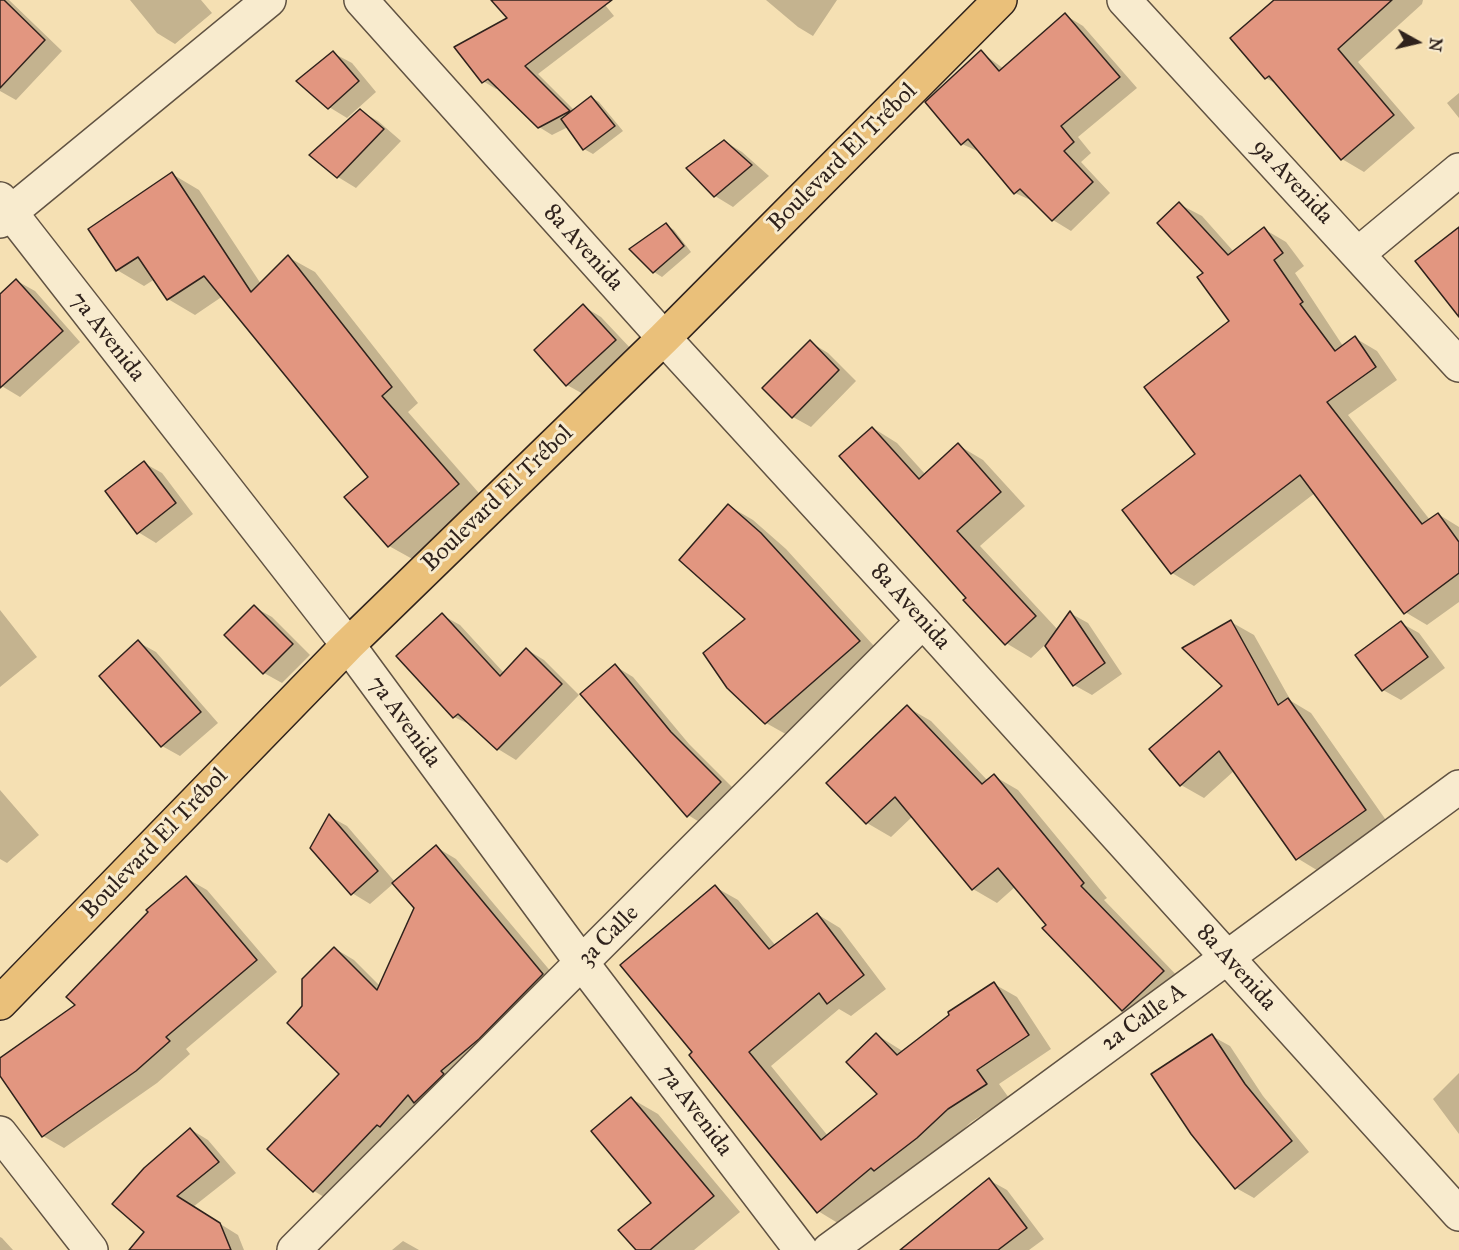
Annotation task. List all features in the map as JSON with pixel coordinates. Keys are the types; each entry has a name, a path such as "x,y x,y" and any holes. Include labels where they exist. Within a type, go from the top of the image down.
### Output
{"main road":[{"name":"Boulevard El Trébol","path":"0,1003 348,645 664,338 1000,0"}],"street":[{"path":"4,211 269,0"},
{"name":"8a Avenida","path":"361,0 664,338 923,621 1459,1215"},
{"name":"9a Avenida","path":"1124,0 1459,365"},
{"path":"1358,254 1459,170"},
{"name":"7a Avenida","path":"4,211 348,645 582,963 801,1250"},
{"name":"3a Calle","path":"294,1250 923,621"},
{"name":"2a Calle A","path":"829,1250 1459,787"},
{"path":"0,1133 91,1250"}],"building":[{"path":"0,0 4,0 45,40 0,88"},
{"path":"491,0 612,0 525,66 570,111 538,128 488,79 482,83 454,47 507,18"},
{"path":"1274,0 1392,0 1338,49 1394,115 1341,160 1269,76 1265,79 1230,38"},
{"path":"1065,13 1120,77 1061,126 1074,142 1064,151 1093,182 1052,221 1020,189 1014,194 968,139 961,145 925,102 981,50 999,71"},
{"path":"333,51 359,81 328,109 296,81"},
{"path":"591,96 615,126 583,150 561,119"},
{"path":"360,109 384,129 337,178 309,155"},
{"path":"724,140 752,165 714,197 686,168"},
{"path":"172,172 251,292 288,255 392,387 382,396 459,484 388,547 344,497 368,477 204,276 167,300 138,257 116,271 88,229"},
{"path":"1179,202 1228,255 1264,227 1283,253 1274,260 1303,302 1300,304 1335,351 1355,336 1376,367 1327,402 1422,524 1438,513 1459,542 1459,573 1404,614 1300,475 1171,574 1122,510 1195,454 1144,387 1229,321 1197,277 1203,273 1157,223"},
{"path":"666,223 684,246 653,273 629,249"},
{"path":"1459,227 1459,317 1415,261"},
{"path":"16,279 63,331 0,388 0,294"},
{"path":"583,304 616,340 566,386 534,350"},
{"path":"810,340 839,370 792,418 762,388"},
{"path":"872,427 919,479 958,443 1001,492 957,531 1036,616 1005,645 963,600 966,598 839,456"},
{"path":"144,461 176,503 137,534 105,491"},
{"path":"728,504 761,533 860,641 765,724 727,688 703,653 745,619 679,560"},
{"path":"254,605 293,644 263,674 224,635"},
{"path":"1070,611 1105,663 1073,686 1045,646"},
{"path":"442,613 500,676 526,648 562,684 497,750 458,714 453,718 396,656"},
{"path":"1231,620 1278,705 1288,698 1366,810 1296,860 1219,751 1180,786 1149,749 1222,686 1182,648"},
{"path":"1401,621 1428,657 1382,691 1355,655"},
{"path":"138,640 201,712 161,747 99,676"},
{"path":"615,664 671,732 721,782 687,817 580,694"},
{"path":"907,705 982,784 994,774 1084,883 1081,886 1164,971 1122,1011 1042,928 1046,925 998,868 972,890 895,797 866,824 826,783"},
{"path":"329,814 378,871 351,895 310,848"},
{"path":"436,845 543,974 479,1039 441,1071 444,1074 414,1103 408,1095 380,1127 377,1125 313,1192 267,1149 339,1074 287,1023 302,1006 302,979 334,947 377,990 414,908 392,883"},
{"path":"186,876 257,960 166,1037 170,1041 136,1071 42,1137 0,1076 0,1058 75,1005 66,997 148,912 146,910"},
{"path":"715,885 769,949 817,913 864,975 827,1004 819,993 749,1052 821,1140 877,1094 846,1062 876,1033 897,1055 949,1015 948,1012 994,982 1029,1035 977,1070 987,1084 948,1109 917,1138 874,1171 871,1168 817,1213 689,1055 692,1052 620,965"},
{"path":"1212,1034 1245,1084 1292,1141 1235,1189 1191,1134 1151,1074"},
{"path":"631,1097 714,1196 650,1250 636,1250 618,1230 651,1203 591,1131"},
{"path":"190,1128 219,1162 177,1196 220,1223 231,1250 129,1250 144,1232 112,1204 144,1168"},
{"path":"989,1178 1027,1228 998,1250 900,1250"}]}
